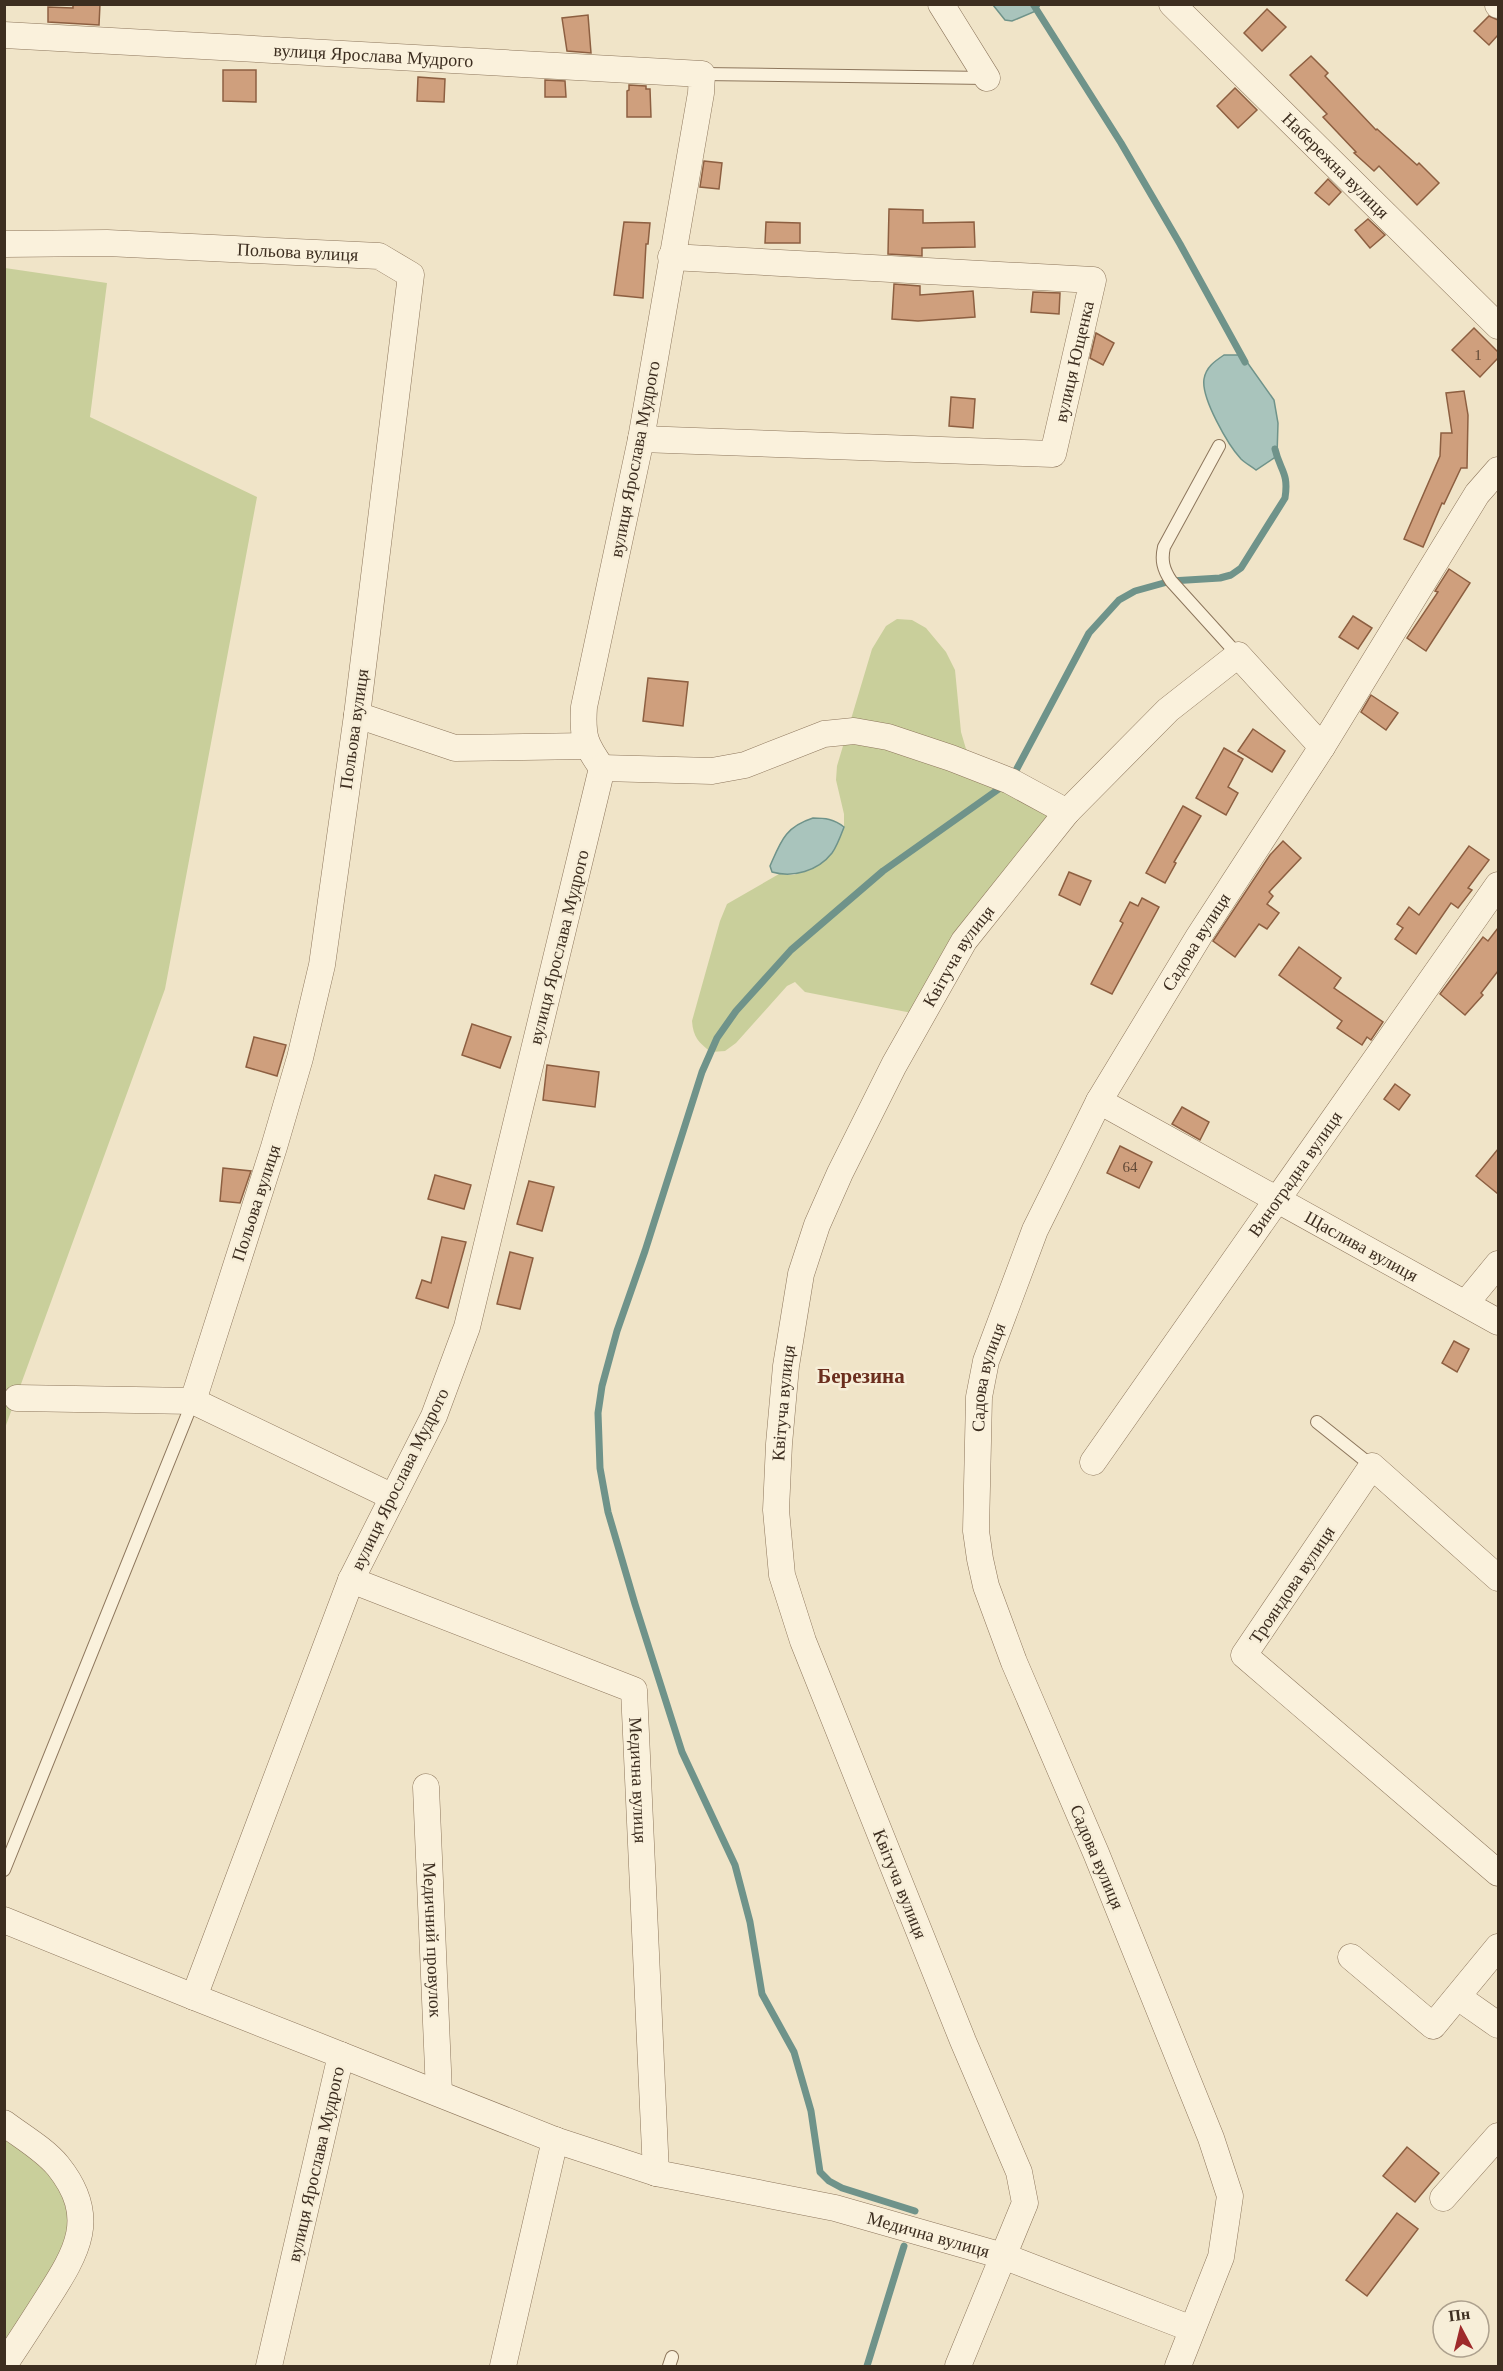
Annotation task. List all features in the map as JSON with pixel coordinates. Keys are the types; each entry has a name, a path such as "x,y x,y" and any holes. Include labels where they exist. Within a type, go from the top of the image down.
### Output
{"street":[{"path":"941,4 987,78"},
{"name":"Набережна вулиця","path":"1172,4 1498,326"},
{"name":"вулиця Ярослава Мудрого","path":"4,35 702,74 701,93 641,440 584,707 582,726 587,746 602,768 467,1327 434,1416 351,1580 194,1997 341,2055 269,2367"},
{"name":"Польова вулиця","path":"4,244 107,243 379,256 411,275 357,715 322,965 312,1012 274,1147 193,1401"},
{"name":"вулиця Ющенка","path":"641,440 1053,454 1092,280 671,257"},
{"name":"Садова вулиця","path":"1178,2367 1221,2258 1230,2196 1211,2138 999,1624 980,1559 976,1531 978,1418 986,1361 1035,1230 1099,1101 1198,936 1322,747 1478,494 1498,470"},
{"path":"1238,655 1322,747"},
{"name":"Квітуча вулиця","path":"958,2367 1025,2203 1019,2172 963,2041 803,1641 782,1575 777,1499 786,1366 791,1333 801,1274 817,1225 840,1173 894,1065 964,940 1067,812 1168,710 1238,655"},
{"path":"357,715 455,748 587,746"},
{"path":"602,768 712,771 744,765 824,734 854,730 888,737 951,758 1010,781 1067,812"},
{"name":"Виноградна вулиця","path":"1093,1461 1498,885"},
{"name":"Щаслива вулиця","path":"1099,1101 1498,1322"},
{"path":"1466,1303 1498,1264"},
{"path":"17,1398 193,1401 393,1497"},
{"path":"1372,1466 1498,1578"},
{"name":"Трояндова вулиця","path":"1372,1466 1244,1655 1498,1873"},
{"name":"Медична вулиця","path":"351,1580 634,1690 656,2173"},
{"name":"Медичний провулок","path":"426,1787 439,2093"},
{"path":"4,1920 194,1997"},
{"path":"1351,1957 1433,2026 1498,1947"},
{"path":"1458,1997 1498,2025"},
{"name":"Медична вулиця","path":"341,2055 555,2140 656,2173 835,2208 1003,2256 1192,2329"},
{"path":"4,2123 56,2164 67,2179 80,2212 81,2231 71,2262 4,2365"},
{"path":"1443,2198 1498,2136"},
{"path":"503,2367 555,2140"}],"lane":[{"path":"702,74 987,78"},
{"path":"1219,446 1164,547 1162,558 1165,572 1171,581 1238,655"},
{"path":"4,1870 193,1401"},
{"path":"1317,1422 1372,1466"}],"green space":[{"path":"5,268 107,283 90,417 257,497 165,989 5,1428"},
{"path":"897,619 912,620 926,628 946,652 955,670 961,732 966,749 1010,781 1067,812 922,1015 805,992 795,982 787,986 736,1043 725,1051 711,1052 697,1039 692,1021 720,921 727,904 779,874 794,875 824,861 833,852 844,827 844,814 836,780 837,766 872,649 886,626"},
{"path":"5,2123 56,2164 80,2212 5,2363"}],"water":[{"path":"993,5 1040,5 1036,11 1012,21 1005,20"},
{"path":"1224,355 1242,355 1274,400 1278,423 1277,456 1256,470 1241,459 1229,443 1207,398 1204,387 1205,375 1211,365"},
{"path":"813,818 837,822 844,827 832,853 820,864 805,872 780,874 772,872 770,866 785,836 796,826"}],"building":[{"path":"73,4 100,4 99,25 48,22 48,7 73,8"},
{"path":"1267,9 1286,27 1262,51 1244,33"},
{"path":"588,15 591,53 567,51 562,18"},
{"path":"1489,16 1498,20 1498,35 1489,45 1474,31"},
{"path":"1311,56 1328,73 1325,76 1376,130 1417,165 1419,163 1439,183 1417,205 1379,166 1374,171 1354,153 1356,152 1323,117 1327,114 1290,75"},
{"path":"223,70 256,70 256,102 223,101"},
{"path":"418,77 445,79 444,102 417,101"},
{"path":"545,80 565,81 566,97 545,97"},
{"path":"629,85 646,86 646,89 650,89 651,117 627,117"},
{"path":"1235,88 1257,110 1238,128 1217,106"},
{"path":"704,161 722,163 719,189 700,187"},
{"path":"1328,179 1341,192 1329,205 1315,193"},
{"path":"889,209 923,210 923,223 974,222 975,247 922,248 922,256 888,254"},
{"path":"1368,219 1385,235 1370,248 1355,230"},
{"path":"624,222 650,223 648,244 646,244 643,298 614,295"},
{"path":"766,222 800,223 800,243 765,243"},
{"path":"894,284 920,286 920,295 973,291 975,317 918,321 892,319"},
{"path":"1033,292 1060,293 1059,314 1031,312"},
{"path":"1474,328 1498,352 1498,358 1480,377 1452,350"},
{"path":"1096,333 1114,343 1103,365 1090,358"},
{"path":"1464,391 1468,415 1467,468 1461,468 1444,504 1442,503 1423,547 1404,539 1440,456 1441,433 1452,433 1446,393"},
{"path":"951,397 975,399 973,428 949,426"},
{"path":"1449,569 1470,583 1426,651 1407,638 1438,592 1435,591"},
{"path":"1353,616 1372,628 1358,649 1339,637"},
{"path":"648,678 688,682 683,726 643,721"},
{"path":"1371,695 1398,713 1386,730 1361,712"},
{"path":"1253,729 1285,751 1272,772 1238,751"},
{"path":"1224,748 1243,759 1228,787 1238,793 1226,815 1196,798"},
{"path":"1183,806 1201,816 1174,862 1176,863 1165,883 1146,873"},
{"path":"1283,841 1301,858 1269,892 1273,896 1267,904 1279,913 1267,929 1259,924 1235,957 1213,941 1270,855"},
{"path":"1469,846 1489,860 1468,888 1472,890 1458,908 1451,903 1416,954 1395,939 1403,928 1397,924 1409,907 1419,915"},
{"path":"1069,872 1091,881 1080,905 1059,895"},
{"path":"1142,898 1159,907 1112,994 1091,984 1123,923 1120,921 1130,902 1138,906"},
{"path":"1498,928 1498,971 1481,993 1483,995 1465,1015 1440,994 1483,937 1488,941"},
{"path":"1299,947 1341,978 1334,988 1383,1022 1371,1040 1367,1037 1362,1045 1337,1028 1342,1021 1279,975"},
{"path":"472,1024 511,1037 500,1068 462,1055"},
{"path":"254,1037 286,1045 277,1076 246,1067"},
{"path":"547,1065 599,1072 595,1107 543,1100"},
{"path":"1395,1084 1410,1095 1399,1110 1384,1099"},
{"path":"1182,1107 1209,1122 1200,1140 1172,1124"},
{"path":"1120,1146 1152,1162 1139,1188 1107,1173"},
{"path":"1498,1149 1498,1194 1476,1176"},
{"path":"223,1168 251,1171 240,1203 220,1201"},
{"path":"435,1175 471,1185 464,1209 428,1199"},
{"path":"529,1181 554,1187 542,1231 517,1224"},
{"path":"442,1237 466,1242 448,1308 416,1298 422,1280 431,1283"},
{"path":"510,1252 533,1258 520,1309 497,1304"},
{"path":"1454,1341 1469,1349 1457,1372 1442,1363"},
{"path":"1407,2147 1439,2173 1415,2202 1383,2176"},
{"path":"1397,2213 1418,2229 1367,2296 1346,2280"}],"waterway":[{"path":"1033,4 1121,143 1245,362"},
{"path":"1013,776 1089,633 1119,600 1135,591 1171,581 1220,578 1231,575 1241,568 1285,498 1285,477 1275,449"},
{"path":"915,2211 842,2188 829,2181 820,2172 811,2111 794,2052 762,1994 750,1922 735,1865 682,1752 608,1512 600,1468 598,1413 602,1386 617,1331 702,1072 717,1038 736,1011 791,950 883,871 1003,786"},
{"path":"867,2366 904,2246"}],"district":[{"name":"Березина","path":"861,1376"}]}
